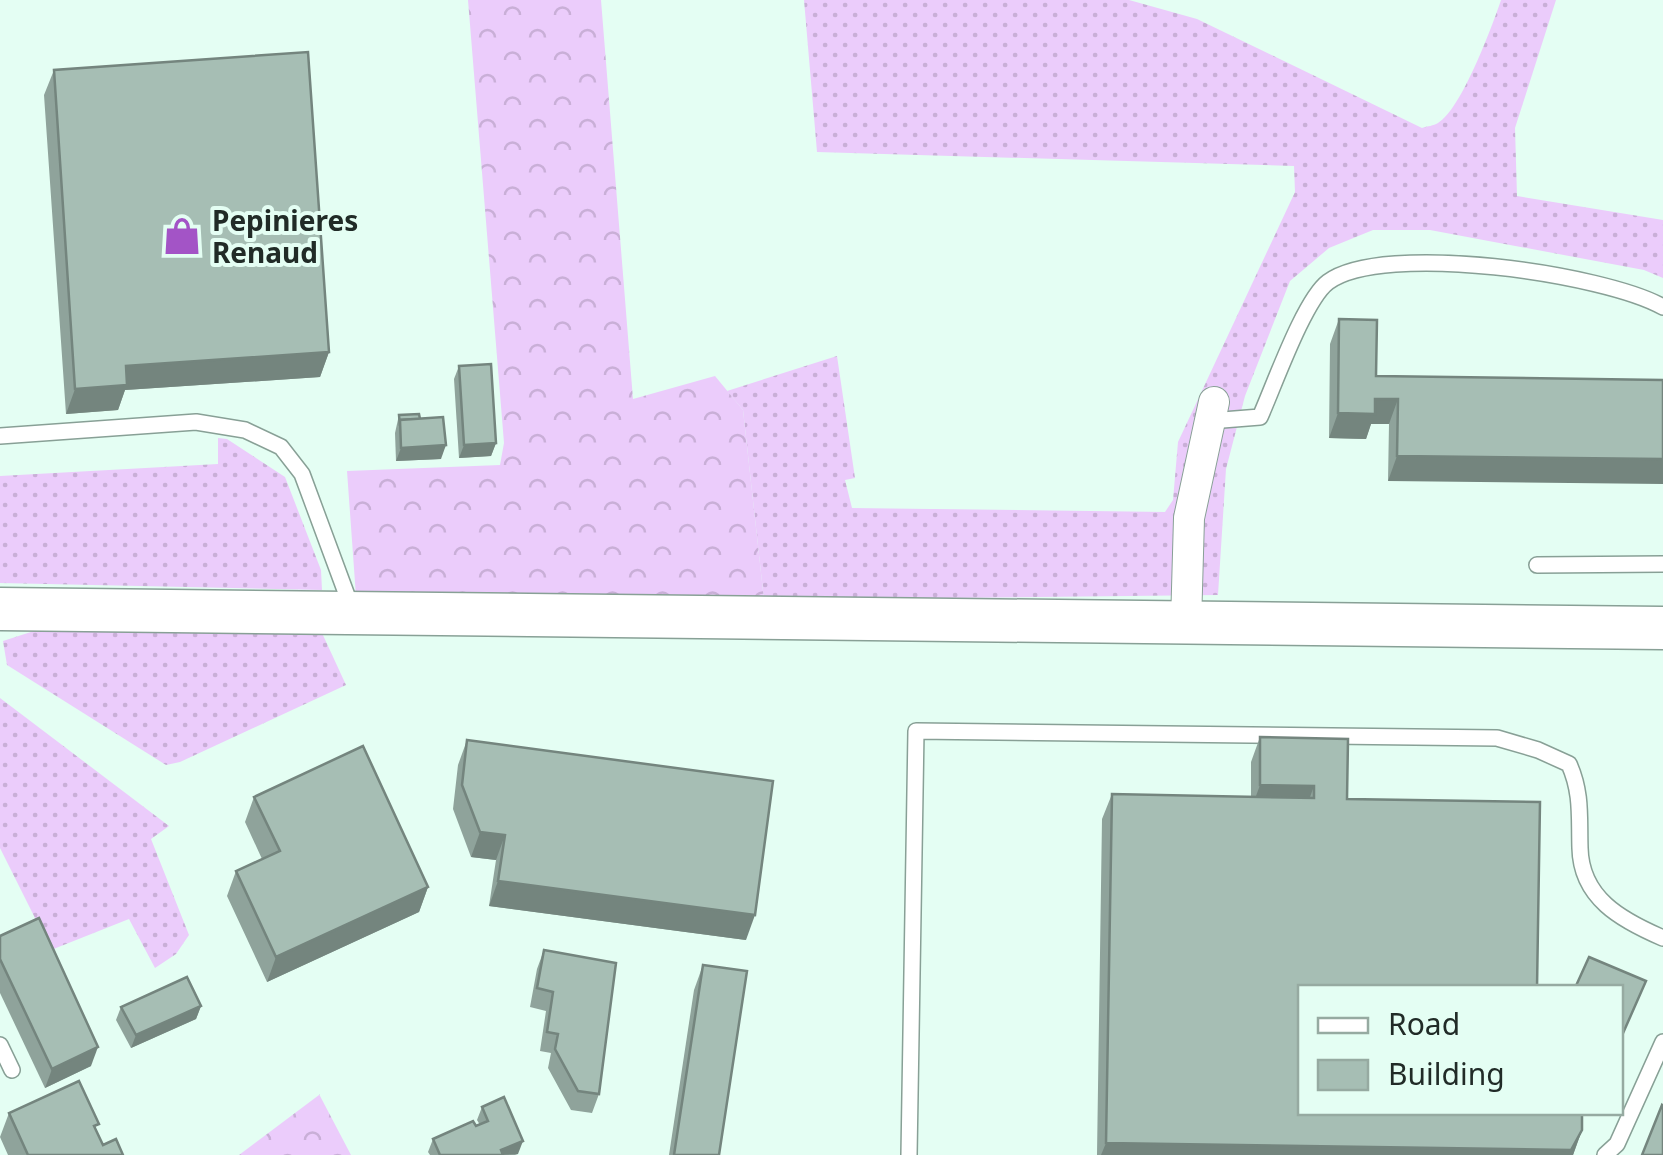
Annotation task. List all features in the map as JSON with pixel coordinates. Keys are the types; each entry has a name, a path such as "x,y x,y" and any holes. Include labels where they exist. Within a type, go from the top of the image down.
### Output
{"main road":[{"path":"5,613 354,613 1663,628"}],"street":[{"path":"1186,624 1189,518 1212,411"}],"lane":[{"path":"1212,411 1260,417 1309,306 1325,284 1351,268 1397,261 1458,263 1585,281 1663,307"},
{"path":"0,436 196,422 245,430 281,448 302,474 354,613"},
{"path":"1537,565 1663,564"},
{"path":"908,1155 916,731 1497,738 1570,764 1580,788 1584,879 1602,904 1638,928 1663,938"},
{"path":"1605,1155 1617,1144 1663,1042"},
{"path":"0,1045 12,1070"}],"green space":[{"path":"468,0 601,0 633,399 715,376 743,410 764,600 356,596 347,471 500,465 504,443"},
{"path":"804,0 1129,0 1197,19 1422,128 1438,123 1456,102 1475,67 1501,0 1556,0 1515,128 1517,196 1663,220 1663,278 1644,270 1430,230 1373,230 1329,248 1290,281 1245,396 1226,469 1218,595 764,600 743,410 727,391 837,356 855,478 845,480 852,508 1165,512 1173,500 1178,442 1295,192 1294,166 817,152"},
{"path":"218,438 227,439 285,477 321,570 322,590 0,583 0,476 218,464"},
{"path":"34,631 322,633 346,685 166,765 7,665 3,641"},
{"path":"0,698 169,826 151,839 189,935 176,954 155,968 129,919 51,950 0,848"},
{"path":"319,1095 351,1155 239,1155"}],"building":[{"name":"Pepinieres Renaud","path":"308,52 329,352 126,366 127,385 75,389 54,70"},
{"path":"1339,319 1377,320 1376,376 1663,380 1663,459 1397,456 1398,399 1375,399 1375,414 1338,413"},
{"path":"491,364 496,443 464,445 459,366"},
{"path":"419,414 420,419 400,420 400,426 399,415"},
{"path":"443,417 446,445 401,448 400,420"},
{"path":"1260,737 1348,739 1347,799 1540,802 1537,985 1298,985 1298,1115 1582,1115 1582,1130 1571,1150 1106,1143 1112,794 1314,798 1314,786 1260,785"},
{"path":"467,740 773,781 755,915 498,881 505,835 480,832 462,785"},
{"path":"363,746 428,887 276,957 236,871 280,851 254,797"},
{"path":"39,918 98,1047 52,1069 0,959 0,936"},
{"path":"544,950 616,963 599,1094 578,1091 555,1049 558,1034 547,1032 553,992 537,988"},
{"path":"1589,957 1646,981 1623,1033 1623,985 1576,985"},
{"path":"703,965 747,971 719,1155 674,1155"},
{"path":"187,977 201,1006 136,1035 121,1007"},
{"path":"79,1081 99,1124 94,1126 103,1145 116,1139 123,1155 28,1155 9,1113"},
{"path":"504,1097 523,1141 501,1150 503,1155 440,1155 433,1139 473,1121 476,1126 488,1121 482,1107"},
{"path":"1662,1105 1663,1155 1642,1155"}],"place":[{"name":"Pepinieres Renaud","path":"182,236"}]}
